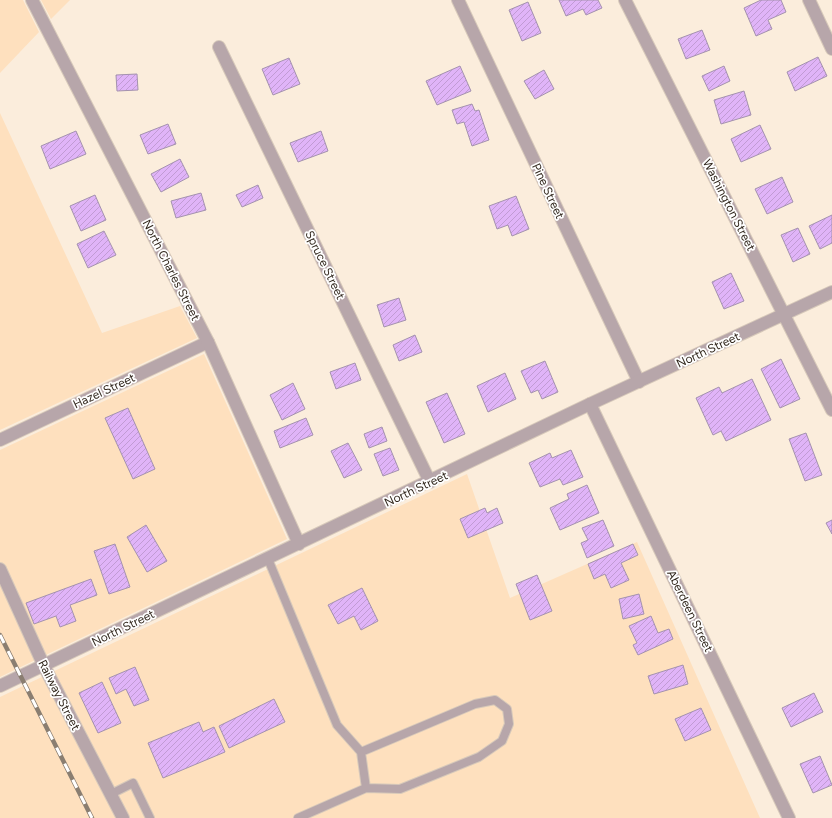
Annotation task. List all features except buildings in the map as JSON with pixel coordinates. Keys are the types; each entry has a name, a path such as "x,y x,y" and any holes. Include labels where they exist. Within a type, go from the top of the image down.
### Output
{"street":[{"name":"North Charles Street","path":"32,0 208,342 298,544"},
{"name":"Pine Street","path":"458,0 639,382"},
{"name":"Washington Street","path":"625,0 832,410"},
{"path":"809,0 832,49"},
{"name":"Spruce Street","path":"220,47 430,482"},
{"name":"North Street","path":"0,686 430,482 590,404 832,292"},
{"name":"Hazel Street","path":"0,440 208,342"},
{"name":"Aberdeen Street","path":"590,404 789,818"},
{"name":"Railway Street","path":"0,569 44,666 123,818"}],"lane":[{"path":"268,559 337,725 362,752 366,788"},
{"path":"298,818 366,788 400,789 479,757 502,741 509,724 507,709 495,700 474,704 362,752"},
{"path":"111,794 133,783 150,818"}],"shaded area":[{"path":"0,0 23,0 39,32 0,73"},
{"path":"41,0 70,0 51,19"},
{"path":"0,113 102,333 180,306 197,338 0,430"},
{"path":"204,354 287,539 0,677 0,450"},
{"path":"467,474 510,598 637,542 760,818 0,818 0,697"}],"railway":[{"path":"0,635 92,818"}]}
